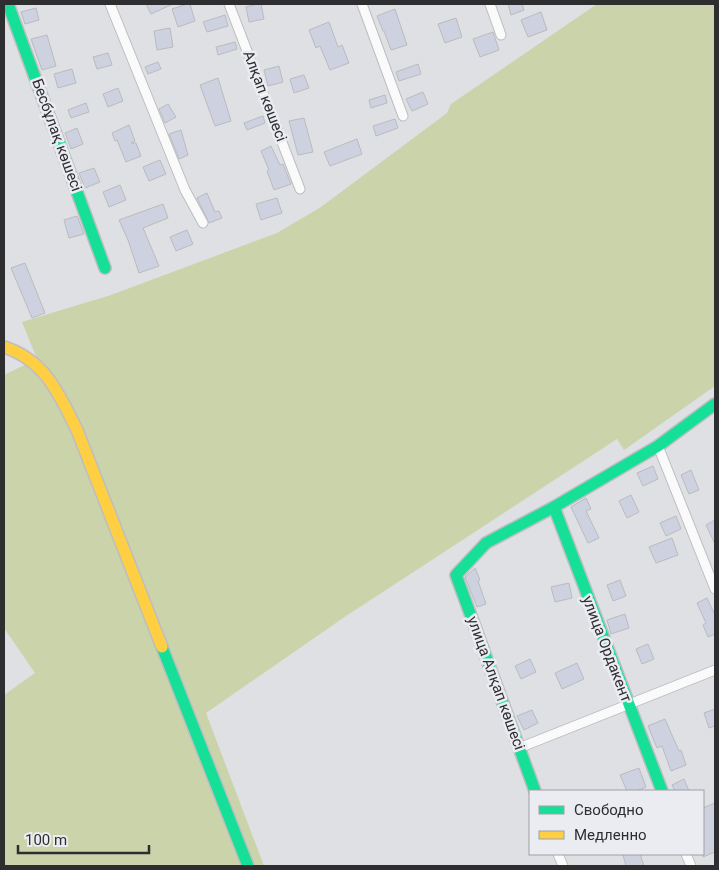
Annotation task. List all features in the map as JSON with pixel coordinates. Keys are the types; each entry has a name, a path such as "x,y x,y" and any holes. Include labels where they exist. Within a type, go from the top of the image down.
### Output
{"street":[{"name":"Бесбұлақ көшесі","path":"8,4 105,268"},
{"path":"110,4 185,190 202,223"},
{"name":"Алқап көшесі","path":"230,4 300,189"},
{"path":"362,4 403,116"},
{"path":"490,4 501,35"},
{"path":"4,347 22,354 41,369 54,386 77,430 248,866"},
{"path":"554,507 658,446 715,404"},
{"path":"658,446 715,589"},
{"name":"улица Алқап көшесі","path":"535,790 456,576 486,543 554,507"},
{"name":"улица Ордакент","path":"554,507 628,706 662,790"},
{"path":"519,748 715,670"}],"green space":[{"path":"597,4 715,4 715,386 624,450 617,439 346,616 206,713 264,866 4,866 4,695 35,673 4,628 4,375 37,359 22,322 111,295 277,233 321,207 447,113 451,104"}],"building":[{"path":"146,4 173,4 151,14"},
{"path":"190,4 195,21 178,27 172,9"},
{"path":"261,4 264,19 249,22 246,7"},
{"path":"508,4 522,4 524,10 511,15"},
{"path":"36,8 39,20 25,24 21,12"},
{"path":"395,9 407,45 391,50 377,16"},
{"path":"541,12 547,30 528,37 521,20"},
{"path":"225,15 228,26 207,32 203,22"},
{"path":"456,18 462,37 445,43 438,24"},
{"path":"329,22 338,47 342,45 349,63 330,70 320,46 316,48 309,30"},
{"path":"170,28 173,47 157,50 154,31"},
{"path":"493,32 499,50 480,57 473,39"},
{"path":"47,35 56,66 42,70 31,39"},
{"path":"235,42 237,49 218,55 216,47"},
{"path":"108,53 112,65 97,69 93,57"},
{"path":"158,62 161,69 148,74 145,67"},
{"path":"418,64 421,74 399,81 396,72"},
{"path":"279,66 283,82 268,86 264,70"},
{"path":"72,69 76,83 58,88 54,74"},
{"path":"304,75 309,88 294,93 290,79"},
{"path":"218,78 231,121 215,126 200,85"},
{"path":"118,88 123,101 108,107 103,94"},
{"path":"423,92 428,104 412,111 406,99"},
{"path":"385,95 387,103 371,108 369,100"},
{"path":"86,103 89,112 71,118 68,110"},
{"path":"168,104 176,117 165,123 159,109"},
{"path":"263,116 265,123 247,130 244,123"},
{"path":"304,118 313,152 298,155 289,121"},
{"path":"395,119 398,128 376,136 373,126"},
{"path":"129,125 135,141 131,143 136,143 141,156 126,162 112,133"},
{"path":"77,128 83,144 71,149 65,133"},
{"path":"181,130 188,155 179,159 169,134"},
{"path":"357,139 362,154 330,166 324,152"},
{"path":"271,146 280,165 283,164 291,184 274,190 267,171 269,170 261,151"},
{"path":"160,160 166,174 149,181 143,167"},
{"path":"94,168 100,182 85,188 79,173"},
{"path":"120,185 126,200 109,207 103,192"},
{"path":"207,193 215,212 219,211 222,218 209,223 197,198"},
{"path":"277,198 282,213 261,220 256,204"},
{"path":"163,204 168,218 143,228 159,266 139,273 119,220"},
{"path":"77,216 84,234 69,238 64,220"},
{"path":"187,230 193,244 176,251 170,237"},
{"path":"25,263 45,313 32,318 11,268"},
{"path":"653,466 658,479 643,486 637,473"},
{"path":"691,470 699,490 689,494 681,475"},
{"path":"631,495 639,512 627,518 619,501"},
{"path":"586,498 591,509 586,511 599,538 588,543 571,507"},
{"path":"676,516 681,529 666,536 660,523"},
{"path":"715,520 715,544 706,525"},
{"path":"672,538 678,555 656,563 649,547"},
{"path":"475,568 486,604 477,607 465,577"},
{"path":"620,580 626,596 613,601 607,585"},
{"path":"569,583 572,598 555,602 551,587"},
{"path":"707,598 715,615 715,634 708,637 703,625 706,623 697,603"},
{"path":"625,614 629,628 611,634 607,620"},
{"path":"648,644 654,659 642,664 636,649"},
{"path":"530,659 536,672 521,679 515,666"},
{"path":"577,663 584,679 562,689 555,673"},
{"path":"715,709 715,726 709,728 704,713"},
{"path":"532,710 538,723 524,730 517,716"},
{"path":"665,719 679,751 681,750 686,765 671,771 662,746 657,748 648,726"},
{"path":"639,768 646,787 638,790 627,790 620,775"},
{"path":"684,779 689,790 674,790 672,785"},
{"path":"715,803 715,852 703,857 704,855 704,808"},
{"path":"623,855 640,855 644,866 626,866"}],"traffic: fast":[{"path":"8,4 105,268"},
{"path":"535,790 456,575 486,543 554,507 658,446 715,404"},
{"path":"554,507 662,790"},
{"path":"162,647 248,866"}],"traffic: slow":[{"path":"4,347 30,360 40,369 57,391 64,404 77,430 162,647"}]}
